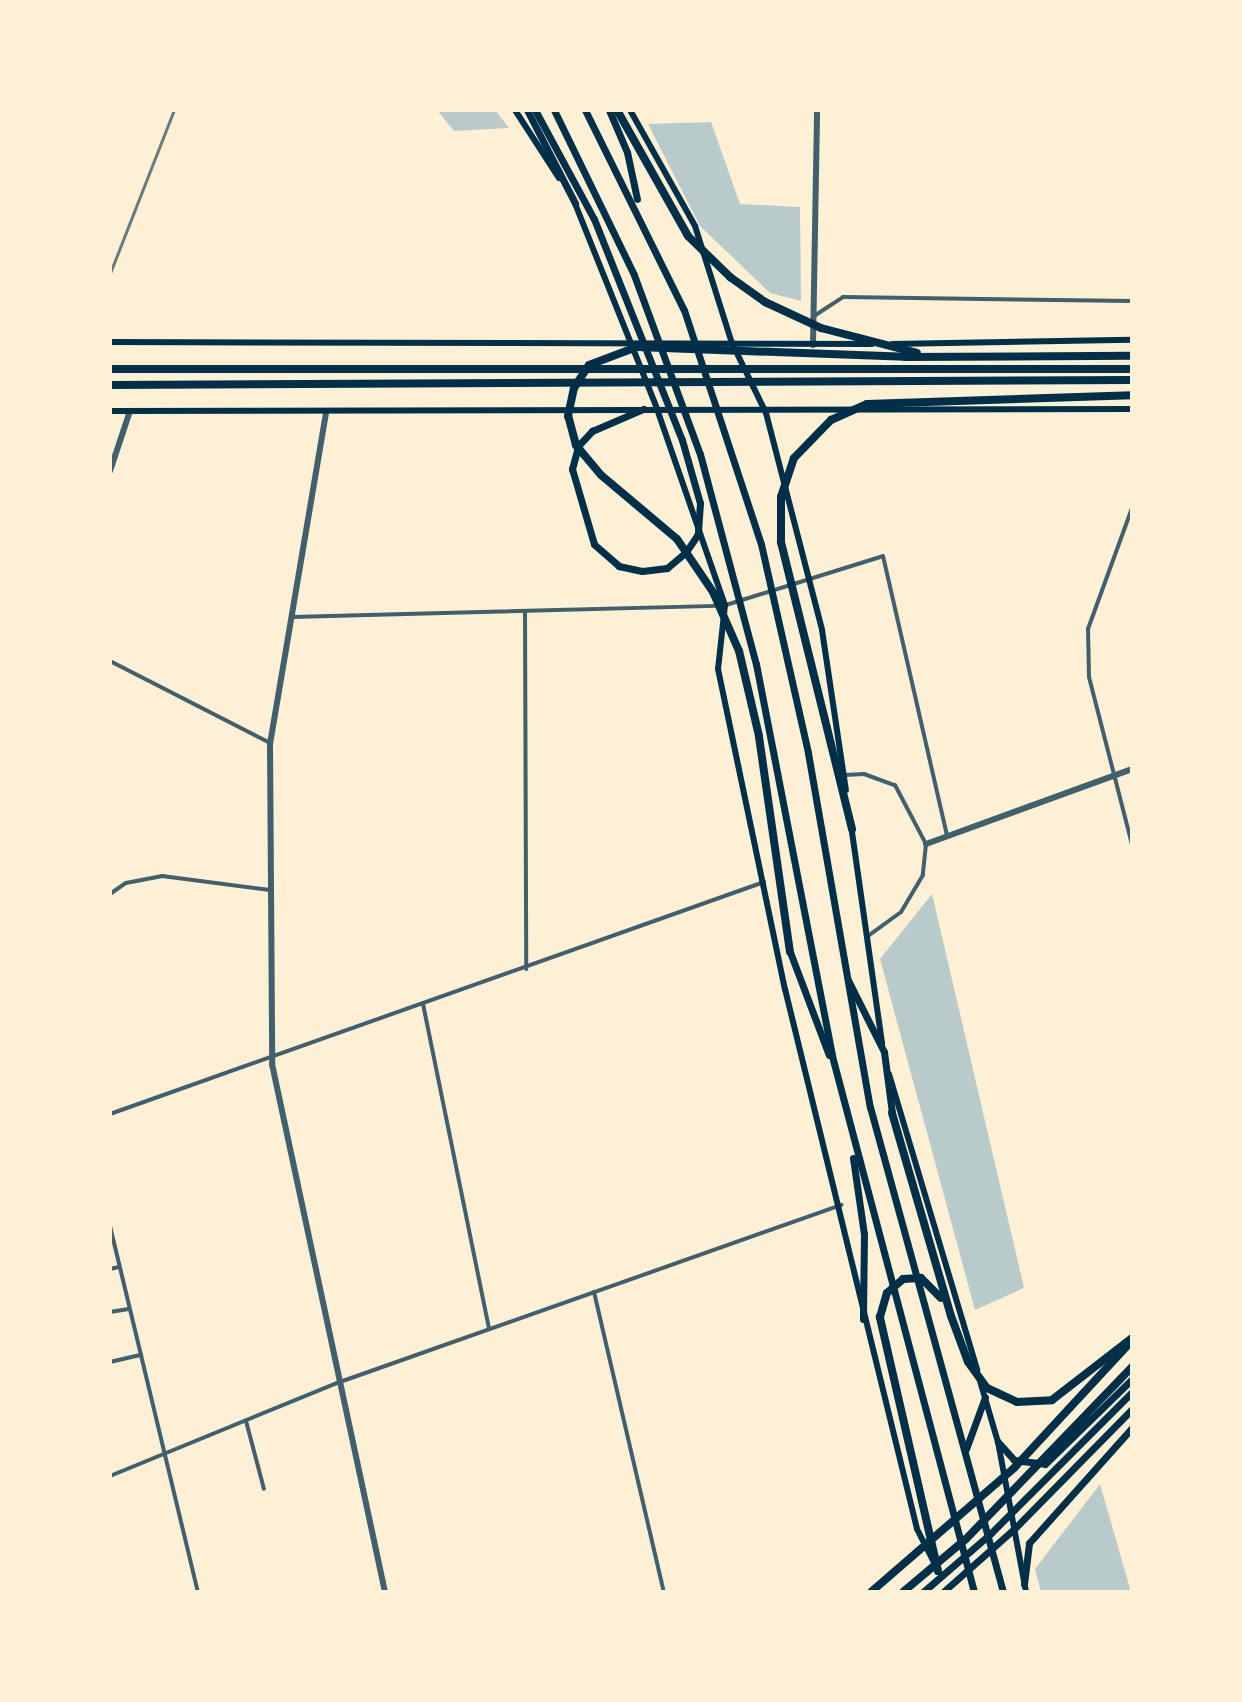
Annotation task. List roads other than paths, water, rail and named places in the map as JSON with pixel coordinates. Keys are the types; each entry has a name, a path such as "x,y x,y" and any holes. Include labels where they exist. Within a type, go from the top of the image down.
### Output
{"highway":[{"path":"617,110 688,236 757,296 832,332 934,356"},
{"path":"790,952 759,736 734,638 713,592 677,539 587,461 570,429 569,400 589,365 637,347 934,356 1132,356"},
{"path":"110,369 1132,369"},
{"path":"110,385 1132,380"},
{"path":"852,829 779,528 784,481 808,441 844,412 882,402 1132,395"},
{"path":"892,1113 951,1316"},
{"path":"938,1571 928,1516 880,1317 887,1293 912,1277 936,1290 979,1380 1001,1398 1027,1404 1052,1400 1072,1390 1112,1350 1132,1339"},
{"path":"871,1592 1014,1468 1132,1339"},
{"path":"903,1592 966,1539 1132,1367"}],"main road":[{"path":"515,110 575,203"},
{"path":"527,110 575,203 631,342 725,605 718,669 785,989 841,1205 863,1319 917,1529 938,1571 944,1592 1014,1529 1132,1409"},
{"path":"535,110 594,219 682,440 700,503 698,534 667,568 627,569 594,544 572,477 578,446 602,424 643,409"},
{"path":"554,110 565,126 634,275 673,376 723,537 776,763 835,1068 974,1592"},
{"path":"585,110 640,213 707,375 761,544 808,753 870,1107 1003,1592"},
{"path":"609,110 627,152 640,213"},
{"path":"630,110 695,226 732,343 766,413 822,630 892,1113"},
{"path":"110,342 813,345 1132,340"},
{"path":"110,411 326,413 657,409 766,413 1132,409"},
{"path":"790,952 835,1068"},
{"path":"844,971 884,1052 998,1442 1025,1588"},
{"path":"848,1120 864,1234 863,1319"},
{"path":"998,1442 1014,1460 1045,1464 1132,1379"},
{"path":"923,1592 991,1533 1132,1392"},
{"path":"965,1451 985,1397"},
{"path":"1025,1588 1029,1543 1132,1428"}],"street":[{"path":"813,345 817,110"},
{"path":"814,316 843,297 1132,301"},
{"path":"110,471 130,411"},
{"path":"326,413 270,743 272,1056 337,1383 385,1592"},
{"path":"1132,508 1088,629 1089,677 1132,845"},
{"path":"292,617 725,605 883,556 948,836"},
{"path":"525,611 526,969"},
{"path":"110,661 270,743"},
{"path":"926,844 1132,769"},
{"path":"844,775 864,774 895,785 926,844 923,875 901,912 868,936"},
{"path":"110,894 126,883 162,876 270,890"},
{"path":"110,1114 526,969 764,882"},
{"path":"423,1004 489,1328"},
{"path":"110,1476 337,1383 841,1205"},
{"path":"110,1226 198,1592"},
{"path":"110,1269 119,1267"},
{"path":"594,1292 664,1592"},
{"path":"110,1312 129,1309"},
{"path":"110,1362 141,1355"},
{"path":"246,1421 264,1489"}],"railway":[{"path":"110,273 174,110"}]}
